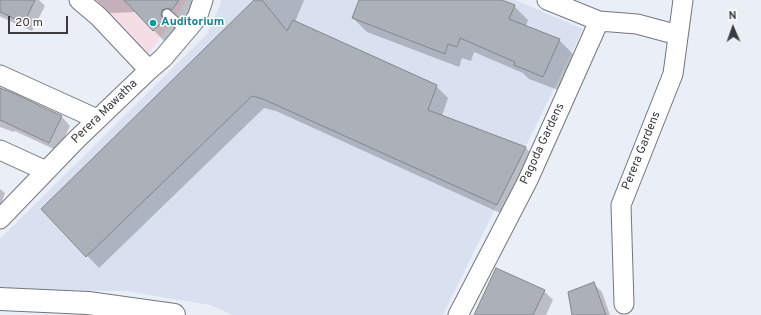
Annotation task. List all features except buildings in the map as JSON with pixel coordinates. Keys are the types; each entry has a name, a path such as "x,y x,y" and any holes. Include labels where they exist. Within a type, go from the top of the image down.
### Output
{"main road":[{"path":"0,299 88,303 111,311 174,315"}],"street":[{"path":"78,0 99,17 149,70"},
{"name":"Perera Mawatha","path":"0,219 97,119 163,58 197,18 202,0"},
{"path":"547,0 599,21 636,24 678,35"},
{"name":"Perera Gardens","path":"624,304 621,204 673,74 683,0"},
{"name":"Pagoda Gardens","path":"458,315 528,180 599,21"},
{"path":"0,75 97,119"},
{"path":"0,150 46,171"}],"lane":[{"path":"167,14 186,31"}],"shaded area":[{"path":"86,0 187,0 145,59"},
{"path":"221,0 515,0 583,29 443,315 233,315 210,305 125,291 0,290 0,239 207,34"}],"place":[{"name":"Auditorium","path":"153,23"}]}
